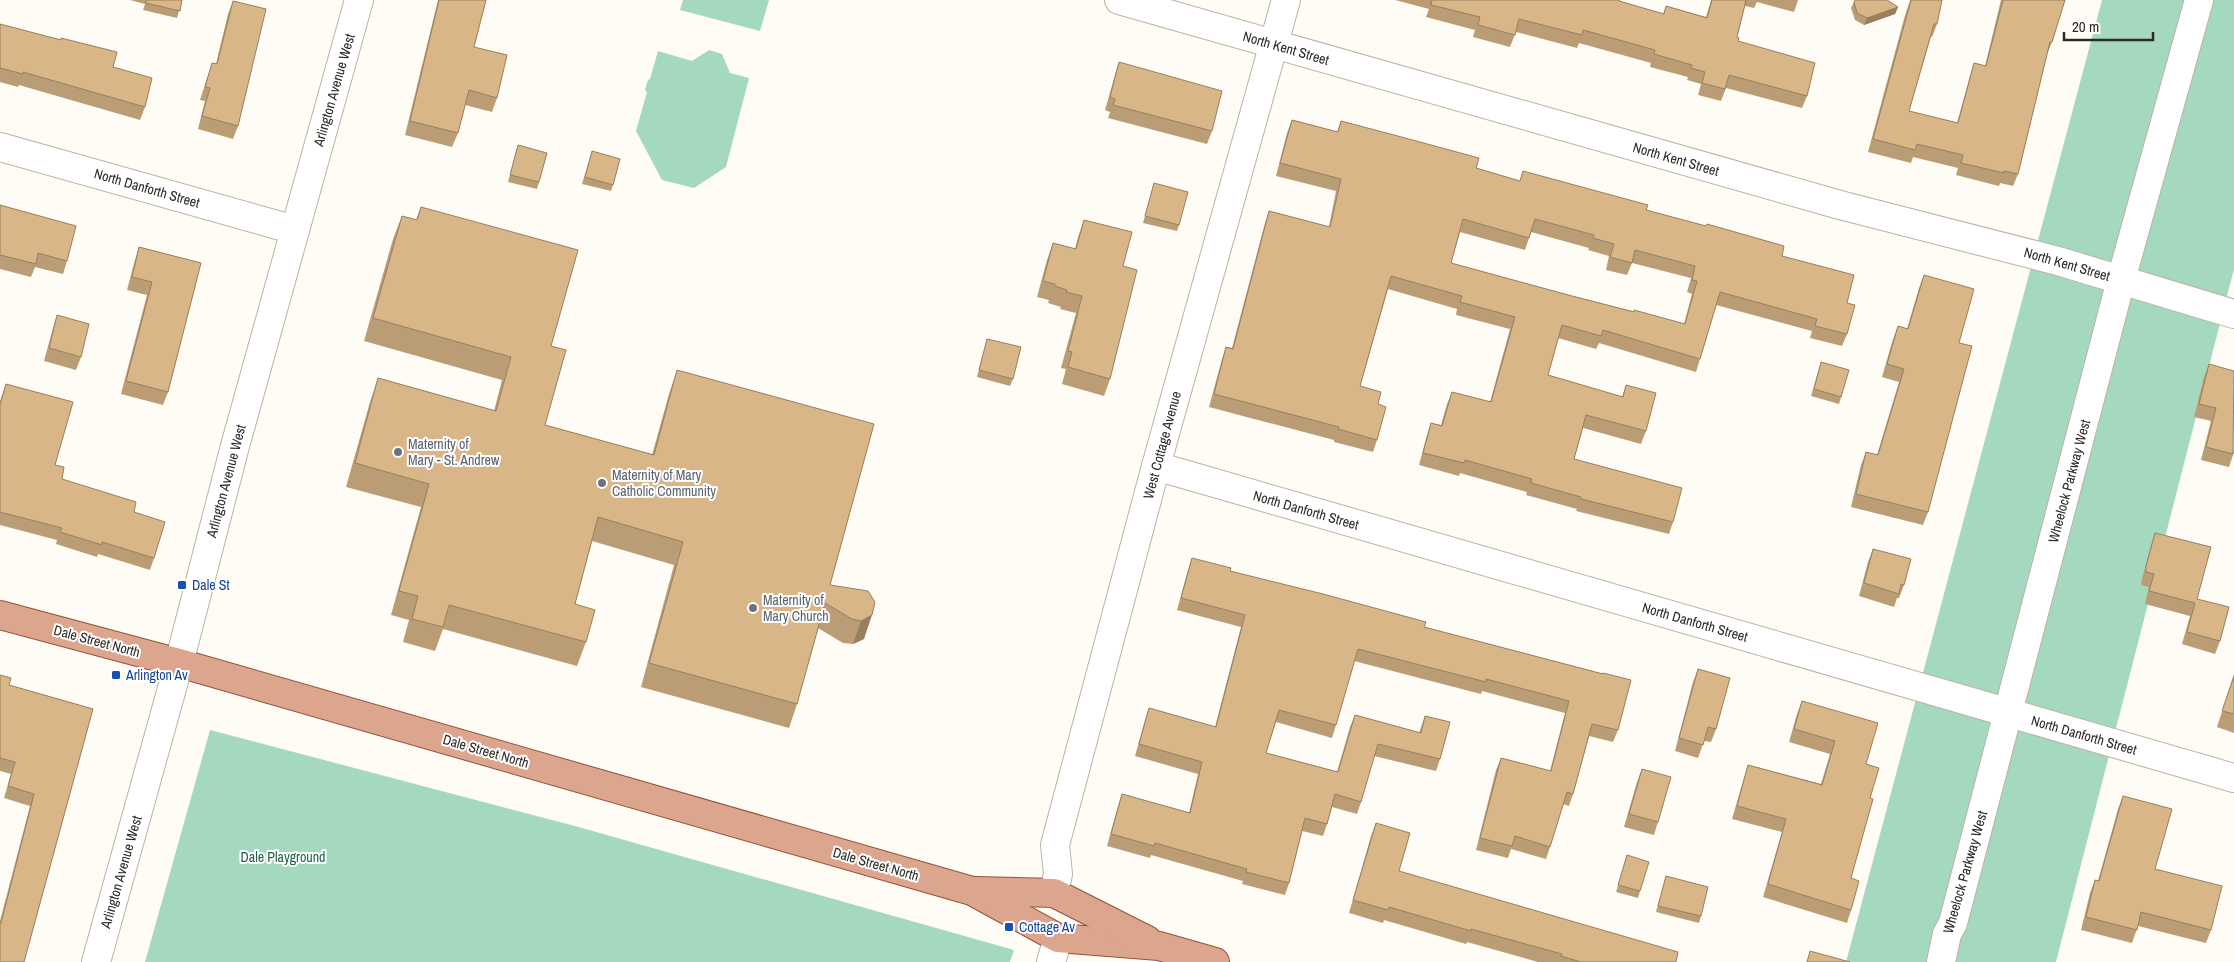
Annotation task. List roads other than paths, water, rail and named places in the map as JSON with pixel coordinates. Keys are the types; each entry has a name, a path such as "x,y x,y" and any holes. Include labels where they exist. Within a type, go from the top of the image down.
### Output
{"main road":[{"name":"Dale Street North","path":"0,615 179,663 972,891 1054,893 1158,946 1215,962"},
{"name":"Dale Street North","path":"972,891 1054,950 1158,946"}],"street":[{"name":"Arlington Avenue West","path":"96,962 179,663 235,446 359,0"},
{"name":"North Kent Street","path":"1119,0 1840,205 2058,261 2234,314"},
{"name":"West Cottage Avenue","path":"1054,893 1058,874 1055,845 1156,466 1286,0"},
{"name":"Wheelock Parkway West","path":"1941,962 2121,280 2199,0"},
{"name":"North Danforth Street","path":"0,147 295,230"},
{"name":"North Danforth Street","path":"1156,466 2234,778"}],"place":[{"name":"Maternity of Mary - St. Andrew","path":"398,452"},
{"name":"Maternity of Mary Catholic Community","path":"602,483"},
{"name":"Dale St","path":"182,585"},
{"name":"Maternity of Mary Church","path":"753,608"},
{"name":"Arlington Av","path":"116,675"},
{"name":"Cottage Av","path":"1009,927"}],"park label":[{"name":"Dale Playground","path":"283,857"}]}
